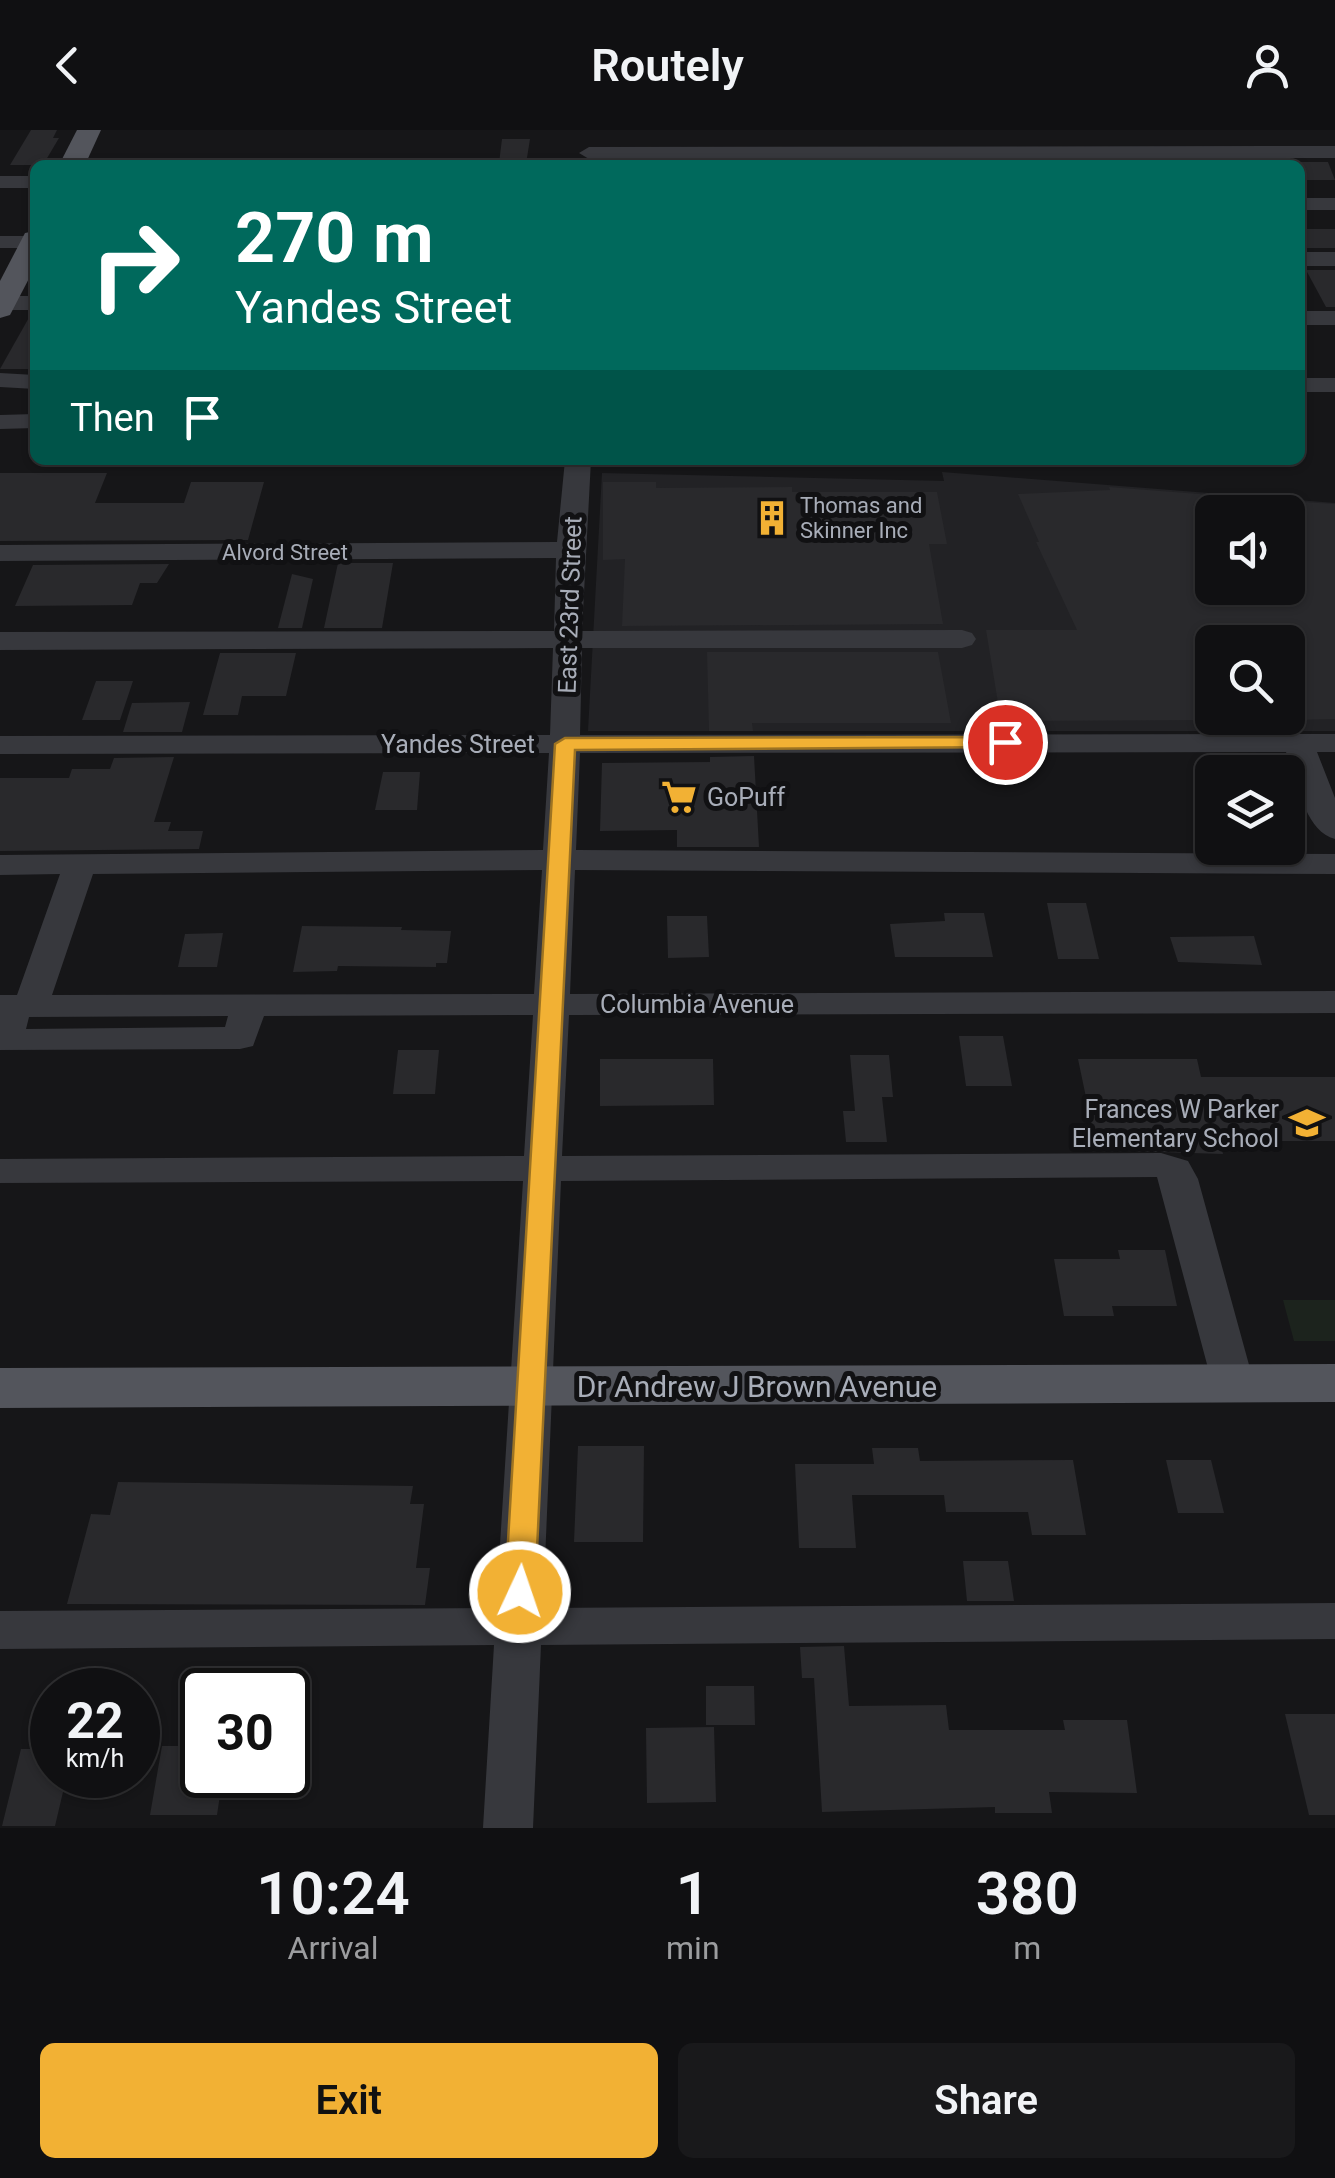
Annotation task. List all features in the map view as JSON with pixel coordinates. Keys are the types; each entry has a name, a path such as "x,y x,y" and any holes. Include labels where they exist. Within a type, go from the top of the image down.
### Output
{"main road":[{"path":"74,160 89,130"},
{"path":"1,305 30,249"},
{"name":"Dr Andrew J Brown Avenue","path":"0,1388 1335,1383"}],"street":[{"path":"589,130 589,159 1123,159 1335,152"},
{"path":"1109,130 1123,159"},
{"path":"0,182 30,182"},
{"path":"1305,204 1335,204"},
{"path":"0,242 30,241"},
{"path":"1305,260 1335,259"},
{"path":"1,305 30,303"},
{"path":"1305,318 1335,318"},
{"path":"0,371 30,371"},
{"path":"0,380 30,382"},
{"path":"1305,385 1335,385"},
{"path":"0,422 30,417"},
{"name":"East 23rd Street","path":"508,1828 565,744 570,550 578,465"},
{"name":"Alvord Street","path":"0,553 570,550"},
{"path":"0,641 962,639"},
{"path":"1298,743 1330,826 1335,830"},
{"name":"Yandes Street","path":"1244,755 1298,743 1335,743"},
{"name":"Yandes Street","path":"0,746 565,744 1195,757"},
{"path":"0,865 558,860 1335,864"},
{"path":"15,1006 80,864"},
{"name":"Columbia Avenue","path":"15,1006 5,1040 240,1038 249,1006 1335,1002"},
{"path":"0,1171 1161,1165 1174,1170 1179,1178 1233,1383"},
{"path":"0,1630 1335,1620"}],"shaded area":[{"path":"942,472 1234,495 1195,495 1195,605 1305,605 1305,501 1335,503 1335,731 1305,731 1305,625 1195,625 1195,731 588,731 602,473 944,481"},
{"path":"1283,1300 1335,1300 1335,1341 1294,1341"}],"building":[{"path":"31,130 57,130 53,138 59,138 46,160 10,165"},
{"path":"502,139 530,139 527,160 499,160"},
{"path":"1305,162 1328,162 1335,180 1305,180"},
{"path":"1305,229 1335,229 1335,248 1305,248"},
{"path":"1306,270 1335,270 1335,307 1326,307"},
{"path":"30,316 30,369 0,369"},
{"path":"0,473 107,473 95,503 184,503 191,482 264,482 248,540 0,541"},
{"path":"603,482 656,482 656,488 937,492 947,544 929,544 943,624 622,626 625,559 603,560"},
{"path":"1109,487 1212,495 1195,495 1195,605 1305,605 1305,502 1335,504 1335,719 1305,720 1305,625 1195,625 1195,720 1001,721 986,630 1077,630 1018,494 1110,490"},
{"path":"338,563 393,563 382,628 324,628"},
{"path":"169,564 157,583 140,583 132,605 15,606 33,565"},
{"path":"292,574 313,579 302,628 278,628"},
{"path":"707,652 938,652 951,723 752,723 753,731 709,731"},
{"path":"220,653 296,653 286,696 242,696 238,715 203,715"},
{"path":"96,681 133,681 120,720 82,720"},
{"path":"190,702 182,732 123,732 132,703"},
{"name":"GoPuff","path":"754,756 759,847 677,847 677,830 600,831 602,763 710,762 710,757"},
{"path":"174,757 154,822 171,822 168,831 203,831 199,849 0,851 0,778 69,778 72,769 110,769 114,758"},
{"path":"383,772 420,772 417,810 375,810"},
{"path":"1047,903 1086,903 1099,959 1058,959"},
{"path":"944,913 984,913 993,957 895,957 890,924 945,921"},
{"path":"667,916 707,916 709,957 668,958"},
{"path":"302,926 451,931 447,963 436,963 436,967 338,966 337,971 293,972"},
{"path":"223,933 217,967 178,967 185,934"},
{"path":"1254,936 1262,965 1178,962 1170,937"},
{"path":"959,1036 1003,1036 1012,1086 966,1086"},
{"path":"398,1050 439,1050 435,1094 393,1094"},
{"path":"850,1055 889,1055 893,1097 882,1097 887,1142 846,1142 843,1111 855,1111"},
{"path":"600,1059 713,1059 714,1105 600,1106"},
{"path":"1078,1059 1197,1059 1201,1077 1335,1077 1335,1141 1220,1141 1223,1154 1097,1150"},
{"path":"1118,1250 1165,1250 1177,1306 1112,1306 1114,1316 1064,1316 1054,1259 1120,1259"},
{"path":"578,1446 644,1446 643,1542 574,1542"},
{"path":"872,1448 918,1448 920,1461 1073,1460 1086,1535 1032,1535 1028,1512 946,1512 944,1495 852,1495 856,1548 799,1548 795,1464 874,1464"},
{"path":"1166,1460 1211,1460 1224,1513 1178,1513"},
{"path":"118,1482 413,1486 410,1504 424,1504 416,1568 430,1568 425,1605 67,1604 91,1514 110,1515"},
{"path":"963,1561 1008,1561 1014,1601 967,1601"},
{"path":"844,1646 849,1706 946,1705 949,1730 1065,1730 1063,1720 1127,1720 1137,1793 1049,1792 1052,1813 995,1813 995,1807 822,1812 814,1678 802,1678 800,1647"},
{"path":"706,1686 754,1686 755,1725 706,1725"},
{"path":"1285,1714 1335,1714 1335,1815 1309,1815"},
{"path":"714,1727 716,1802 647,1803 646,1728"},
{"path":"162,1746 180,1746 180,1798 220,1798 217,1815 150,1815 153,1798 160,1798"},
{"path":"21,1749 30,1749 30,1798 62,1798 55,1826 2,1826"}],"place":[{"name":"Thomas and Skinner Inc","path":"772,518"},
{"name":"GoPuff","path":"679,797"},
{"name":"Frances W Parker Elementary School","path":"1307,1123"}],"route":[{"path":"520,1592 565,744 1005,742"}]}
